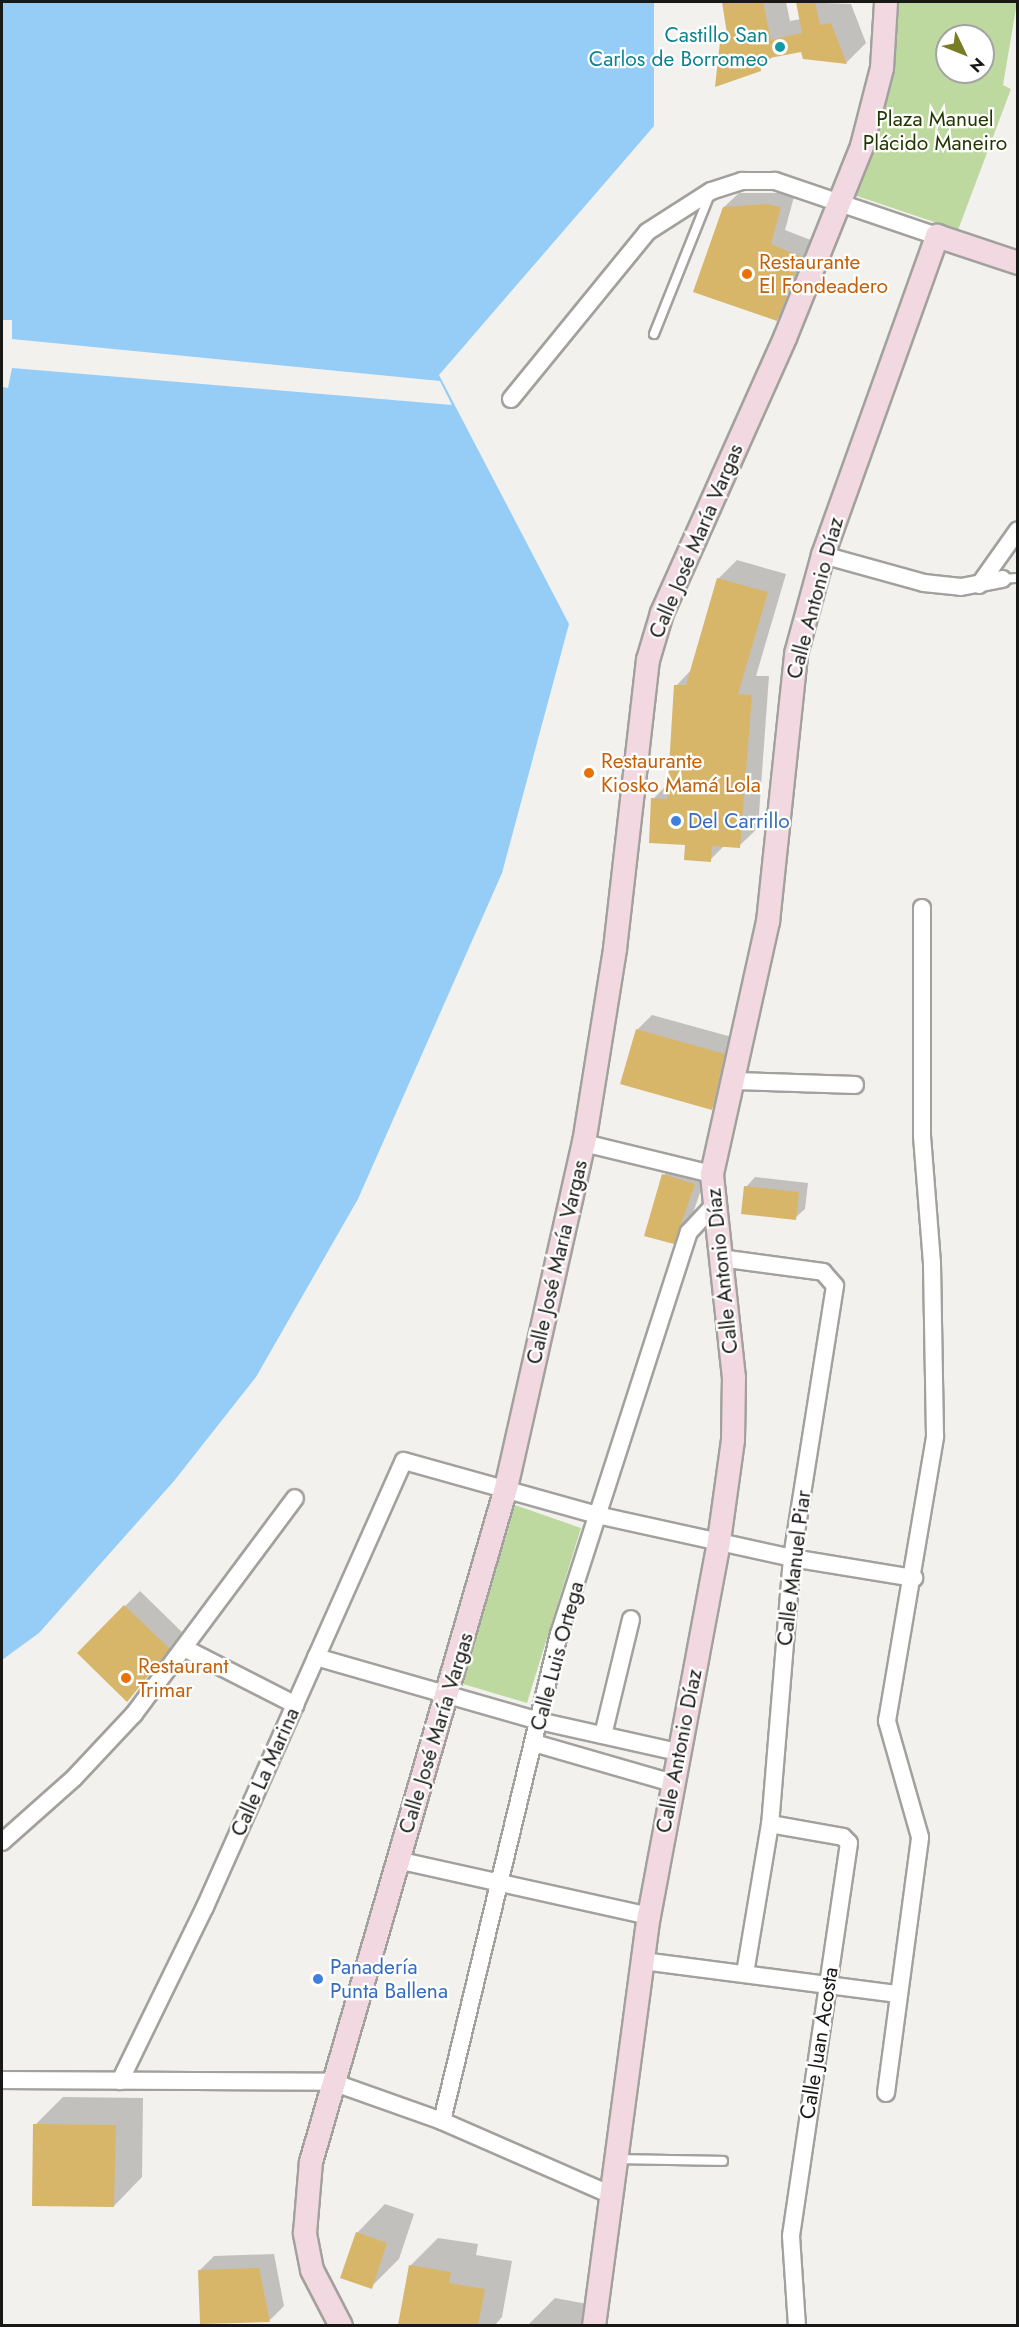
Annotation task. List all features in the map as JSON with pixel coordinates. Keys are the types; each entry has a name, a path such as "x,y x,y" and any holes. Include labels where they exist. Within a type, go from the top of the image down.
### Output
{"street":[{"name":"Calle José María Vargas","path":"341,2325 312,2270 305,2233 310,2162 397,1860 449,1694 507,1488 584,1143 654,635 839,204 876,104 886,2"},
{"path":"511,399 647,232 711,191 742,181 775,181 1017,264"},
{"name":"Calle Antonio Díaz","path":"594,2325 649,1916 719,1541 733,1440 734,1378 712,1207 712,1174 736,1081 768,922 796,654 823,555 937,236"},
{"path":"979,585 1017,530"},
{"path":"823,555 924,583 979,585 1010,579"},
{"path":"886,2093 896,1994 920,1837 887,1721 914,1578 935,1436 932,1263 922,1135 922,908"},
{"path":"736,1081 855,1085"},
{"path":"584,1143 712,1174"},
{"name":"Calle Luis Ortega","path":"442,2121 559,1634 690,1232 712,1207"},
{"name":"Calle Manuel Piar","path":"720,1258 823,1272 835,1286 792,1558 770,1824 745,1973"},
{"name":"Calle La Marina","path":"120,2081 296,1705 404,1461 507,1488"},
{"path":"507,1488 597,1515 792,1558 914,1578"},
{"path":"2,1842 74,1778 186,1648 295,1498"},
{"path":"603,1735 631,1619"},
{"path":"186,1648 296,1705"},
{"path":"316,1657 539,1721 678,1752"},
{"path":"534,1743 673,1783"},
{"name":"Calle Juan Acosta","path":"770,1824 843,1837 849,1843 791,2236 797,2325"},
{"path":"397,1860 649,1916"},
{"path":"643,1960 829,1983 896,1994"},
{"path":"2,2080 332,2082 442,2121 611,2195"}],"lane":[{"path":"654,334 711,191"},
{"path":"616,2159 723,2162"}],"green space":[{"name":"Plaza Manuel Plácido Maneiro","path":"894,2 1017,2 1003,85 1011,89 958,230 854,195 886,98"},
{"path":"515,1505 581,1528 527,1703 463,1684"}],"water":[{"path":"2,2 654,2 654,126 439,375 569,624 502,873 358,1199 256,1377 174,1481 39,1633 2,1660"}],"pier":[{"path":"2,320 12,320 12,339 440,381 452,405 12,368 8,388 2,387"}],"building":[{"name":"Castillo San Carlos de Borromeo","path":"722,2 763,2 771,40 802,33 796,2 815,2 820,25 831,23 847,64 803,59 801,52 760,60 761,71 715,87 720,42 728,40"},
{"name":"Restaurante El Fondeadero","path":"766,204 781,207 771,244 802,257 777,321 693,292 723,207"},
{"path":"717,578 768,592 738,694 752,695 740,848 712,846 711,862 684,860 685,845 649,843 651,798 667,799 674,685 686,685"},
{"path":"636,1029 725,1054 712,1110 620,1084"},
{"path":"662,1174 695,1184 674,1244 644,1236"},
{"path":"744,1186 799,1192 796,1220 741,1214"},
{"name":"Restaurant Trimar","path":"124,1605 170,1649 127,1702 77,1653"},
{"path":"33,2124 116,2125 114,2207 32,2206"},
{"path":"356,2232 387,2243 372,2289 340,2278"},
{"path":"409,2265 451,2272 449,2283 485,2289 478,2325 398,2325"},
{"path":"259,2268 270,2322 200,2324 198,2270"}],"place":[{"name":"Castillo San Carlos de Borromeo","path":"780,47"},
{"name":"Restaurante El Fondeadero","path":"747,274"},
{"name":"Restaurante Kiosko Mamá Lola","path":"589,773"},
{"name":"Del Carrillo","path":"676,821"},
{"name":"Restaurant Trimar","path":"126,1678"},
{"name":"Panadería Punta Ballena","path":"318,1979"}]}
